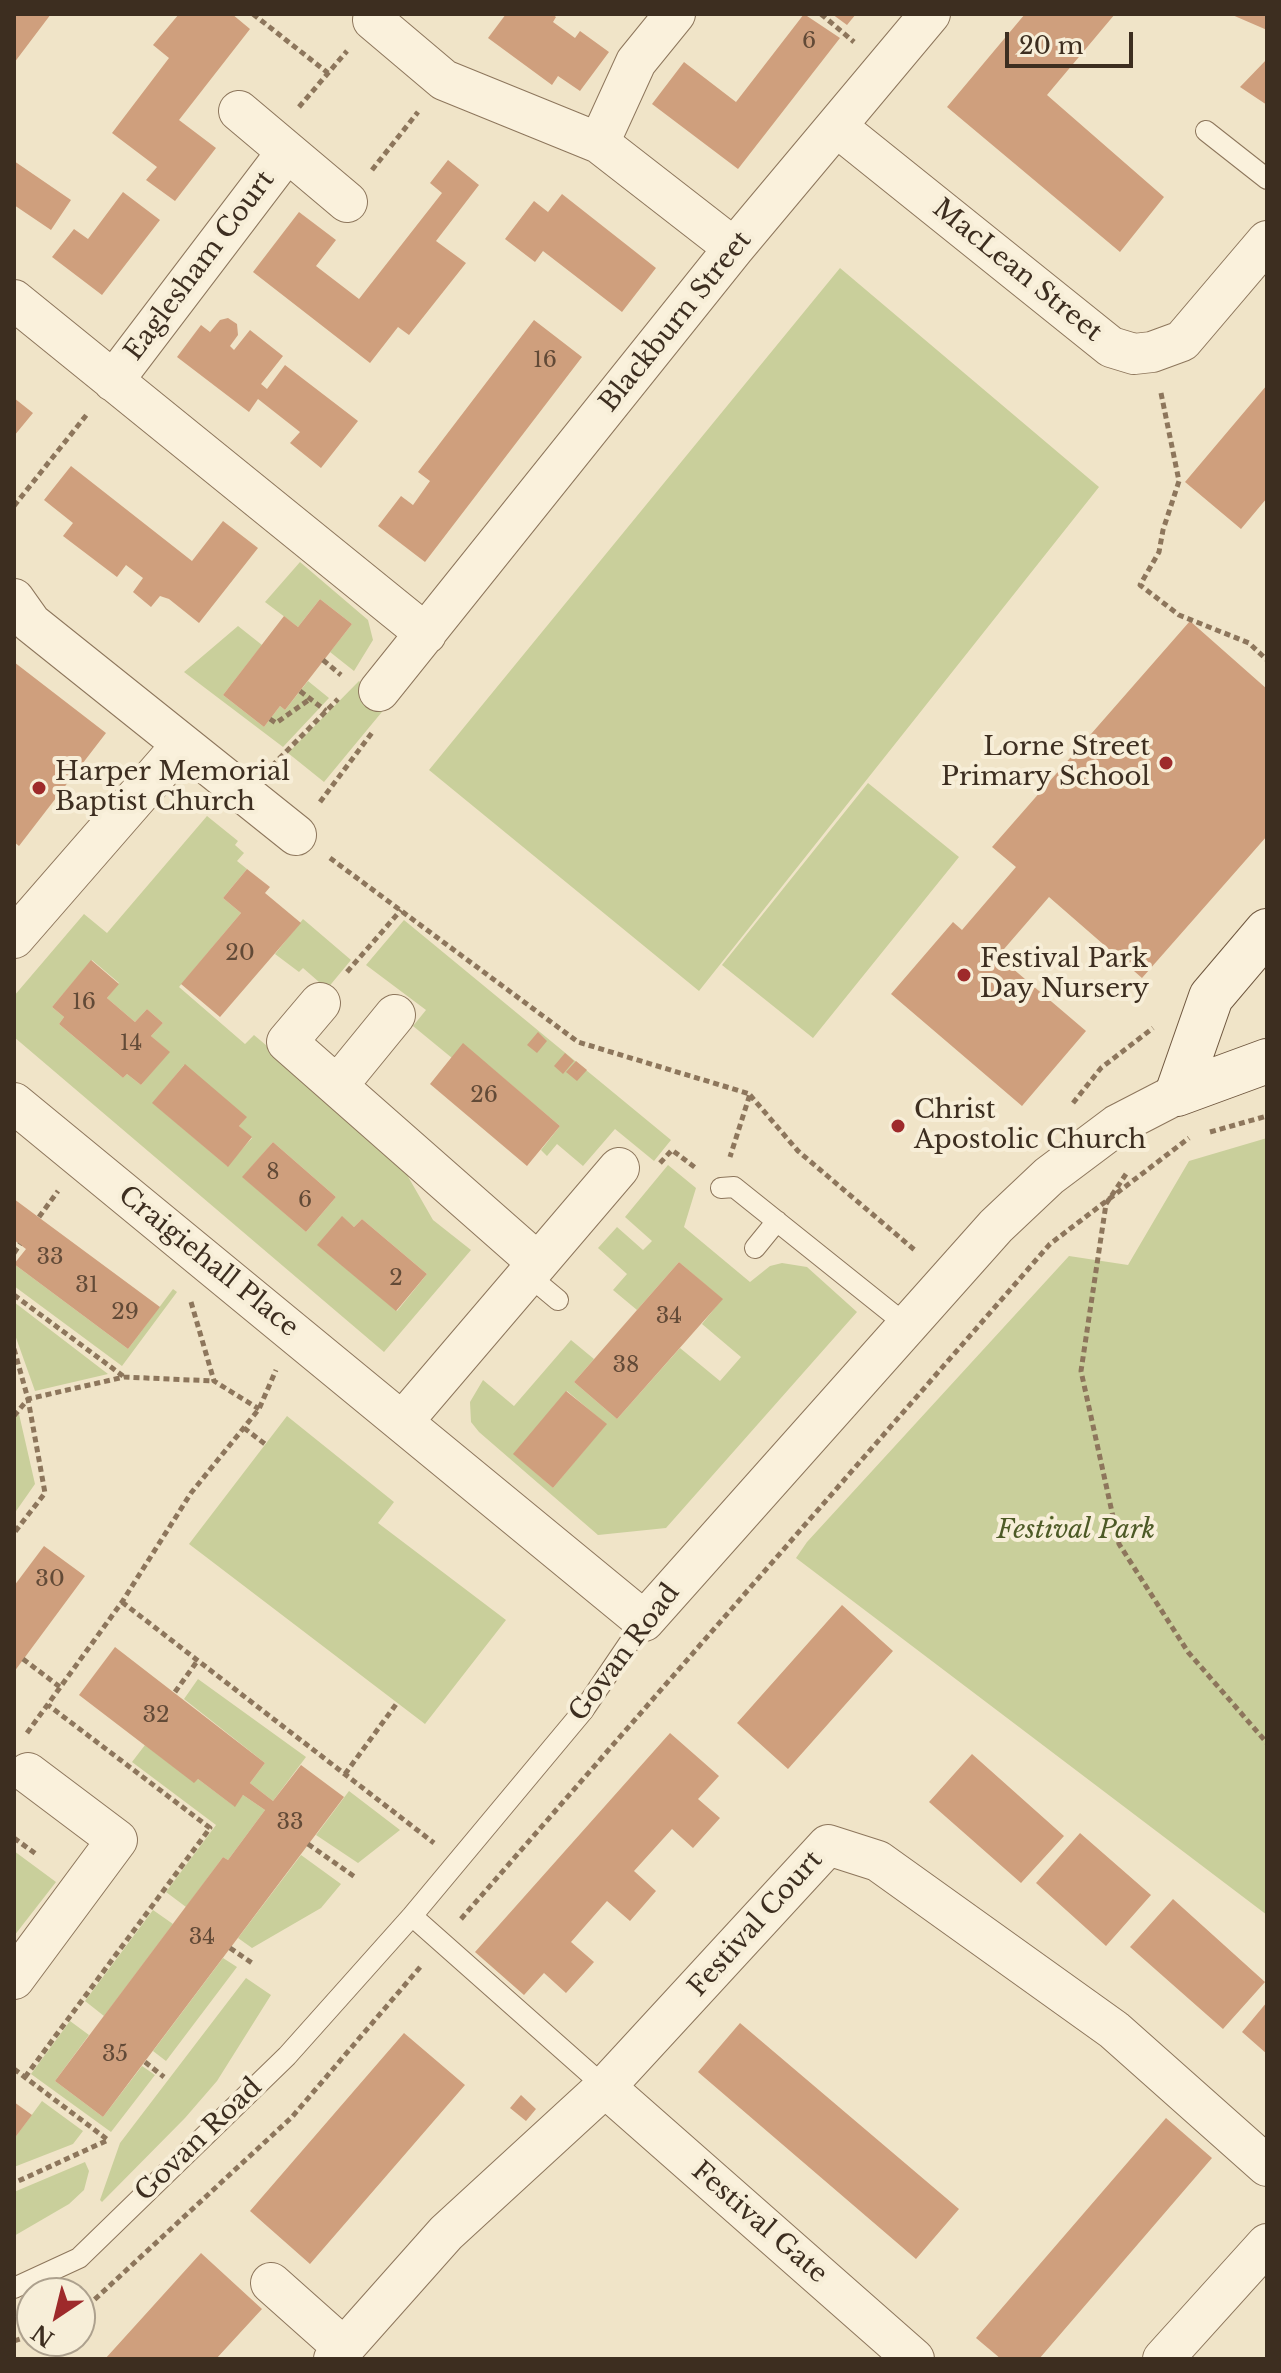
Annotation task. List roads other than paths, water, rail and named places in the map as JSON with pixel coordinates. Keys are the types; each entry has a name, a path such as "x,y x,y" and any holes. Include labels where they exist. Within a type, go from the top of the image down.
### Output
{"street":[{"path":"599,143 636,62 675,14"},
{"name":"Blackburn Street","path":"366,687 426,634 734,248 930,14"},
{"path":"376,17 444,80 599,143 734,248"},
{"name":"Eaglesham Court","path":"239,111 347,202"},
{"name":"MacLean Street","path":"837,127 1111,347 1134,354 1152,352 1182,341 1267,241"},
{"name":"Eaglesham Court","path":"113,381 287,152"},
{"path":"14,300 426,634"},
{"path":"14,599 31,623 296,835"},
{"path":"14,938 182,745"},
{"path":"1177,1094 1211,997 1267,931"},
{"path":"320,1003 287,1042 533,1269"},
{"path":"337,1086 395,1015"},
{"name":"Govan Road","path":"644,1621 996,1226 1049,1176 1117,1125 1177,1094 1267,1061"},
{"name":"Craigiehall Place","path":"14,1103 644,1621"},
{"path":"403,1421 619,1168"},
{"path":"14,1979 117,1840 25,1756"},
{"name":"Festival Court","path":"339,2353 446,2233 605,2087 828,1845 878,1861 1114,2030 1267,2166"},
{"name":"Festival Gate","path":"605,2087 914,2359"},
{"path":"1163,2359 1267,2244"},
{"path":"271,2283 339,2353"}],"lane":[{"path":"1206,131 1267,179"},
{"path":"721,1188 734,1187 909,1327"},
{"path":"755,1248 777,1221"},
{"path":"533,1269 558,1300"},
{"name":"Govan Road","path":"14,2288 79,2258 287,2056 412,1916 583,1711 644,1621"},
{"path":"412,1916 605,2087"}],"place":[{"name":"Lorne Street Primary School","path":"1166,763"},
{"name":"Harper Memorial Baptist Church","path":"39,788"},
{"name":"Festival Park Day Nursery","path":"964,975"},
{"name":"Christ Apostolic Church","path":"898,1126"}],"park label":[{"name":"Festival Park","path":"1076,1531"}]}
